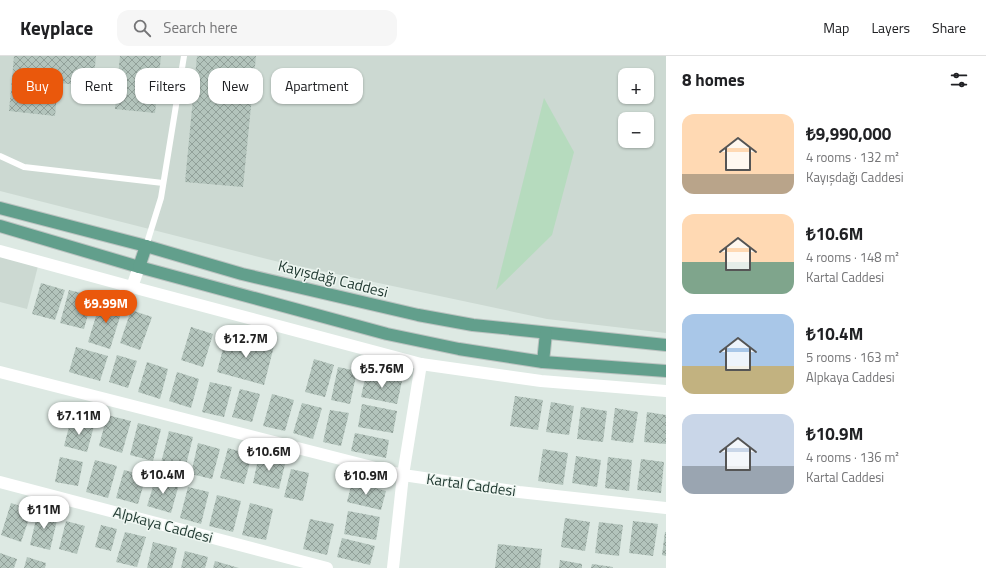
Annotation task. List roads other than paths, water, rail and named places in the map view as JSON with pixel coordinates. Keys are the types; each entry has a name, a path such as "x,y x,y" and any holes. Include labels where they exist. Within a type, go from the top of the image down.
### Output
{"main road":[{"name":"Kayışdağı Caddesi","path":"0,208 146,246 242,274 395,310 473,325 666,345"},
{"path":"0,226 139,268 387,334 459,349 543,362 666,370"},
{"path":"139,268 146,246"},
{"path":"543,362 546,333"}],"street":[{"path":"0,251 132,288 421,364 541,381 666,391"},
{"path":"132,288 139,268"},
{"path":"541,381 543,362"},
{"path":"394,568 403,475 421,364"},
{"name":"Kartal Caddesi","path":"0,372 403,475 519,492 666,508"},
{"name":"Alpkaya Caddesi","path":"0,482 327,568"}],"lane":[{"path":"146,246 161,198 184,56"},
{"path":"0,156 24,167 163,183"}]}
